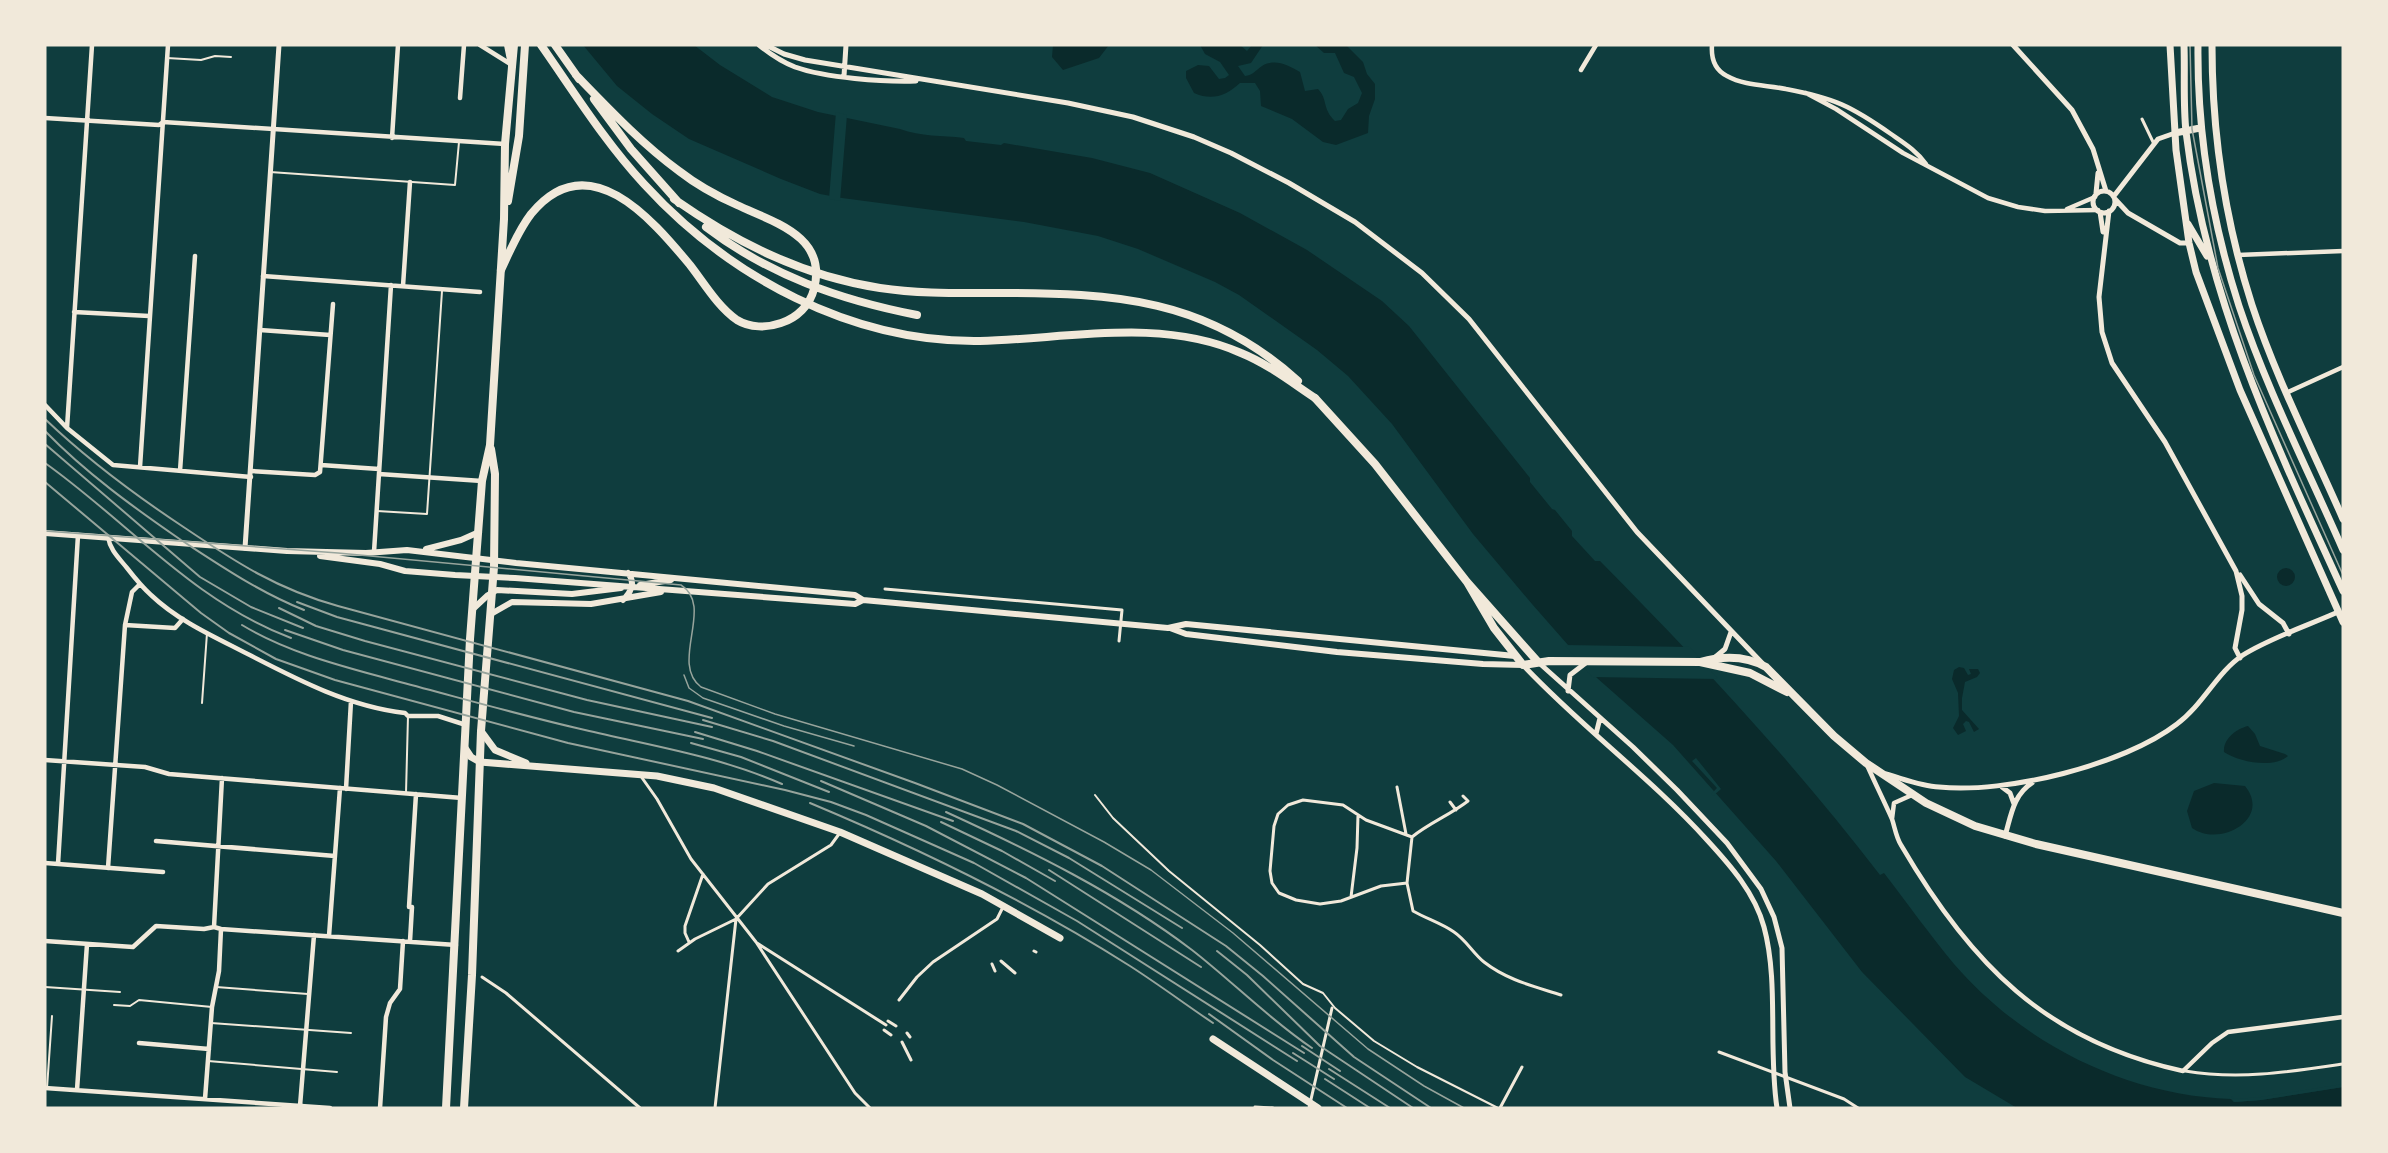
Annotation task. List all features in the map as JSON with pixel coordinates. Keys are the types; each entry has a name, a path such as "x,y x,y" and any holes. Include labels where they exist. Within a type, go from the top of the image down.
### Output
{"highway":[{"path":"508,45 512,65"},
{"path":"446,1108 476,558 482,481 490,445 504,219 505,144 514,45"},
{"path":"504,219 518,146 525,45"},
{"path":"541,45 607,138 644,184 695,232 745,268 817,308 877,328 930,339 980,341 1159,333 1209,341 1256,360 1315,398"},
{"path":"555,45 617,130 674,199 720,238 783,274 840,296 917,315"},
{"path":"501,270 524,224 544,200 571,187 596,187 617,195 651,220 726,310 737,320 764,327 784,322 802,310 814,288 816,275 814,261 803,241 790,228 738,206 700,186 650,150 576,75"},
{"path":"674,199 720,230 759,251 800,268 856,284 923,292 1094,295 1140,301 1167,307 1208,322 1249,343 1284,368 1315,398 1375,464 1467,582 1536,660"},
{"path":"464,1108 472,975 481,730 493,592 495,474 490,445"},
{"path":"1467,582 1494,628 1515,656 1523,665 1536,660"},
{"path":"1515,656 1549,661 1709,662 1746,659 1761,664 1772,672 1834,736 1866,763 1912,795 1952,816 2005,836 2343,913"},
{"path":"1709,662 1750,673 1791,694"}],"main road":[{"path":"2170,45 2175,133 2188,243 2203,294 2236,381 2341,610 2343,622"},
{"path":"2184,45 2186,132 2211,261 2244,366 2343,591"},
{"path":"2198,45 2200,128 2225,258 2257,355 2343,550"},
{"path":"2212,45 2214,108 2222,175 2238,255 2256,314 2286,393 2343,519"},
{"path":"2175,133 2200,128"},
{"path":"2187,222 2211,261"},
{"path":"2225,258 2238,255"},
{"path":"2295,441 2305,433"},
{"path":"45,533 287,551 374,552 413,550 461,540 479,532"},
{"path":"413,550 678,579 855,595 863,600 1168,628 1186,634 1323,651 1457,663 1523,665"},
{"path":"287,551 380,564 405,571 855,604 863,600"},
{"path":"623,600 632,587 632,579 628,573"},
{"path":"473,609 493,592 501,590 583,593 678,579"},
{"path":"491,614 504,605 516,602 582,604 623,600 668,591"},
{"path":"1168,628 1186,624 1515,656"},
{"path":"1288,633 1288,645"},
{"path":"1323,651 1321,643 1325,637"},
{"path":"1452,649 1457,657 1457,663"},
{"path":"481,730 498,752 531,766"},
{"path":"465,748 471,757 480,762 677,778 714,788 840,832 1003,906 1060,939"},
{"path":"1213,1039 1318,1108"}],"street":[{"path":"67,428 92,45"},
{"path":"140,467 168,45"},
{"path":"245,548 279,45"},
{"path":"392,138 398,45"},
{"path":"460,98 464,45"},
{"path":"480,45 512,65"},
{"path":"759,45 782,61 798,68 884,81 926,81"},
{"path":"766,45 798,58 1101,109 1165,127 1203,141 1261,168 1368,231 1422,273 1470,319 1637,532 1772,672"},
{"path":"844,76 846,45"},
{"path":"1581,70 1596,45"},
{"path":"1712,45 1712,57 1719,70 1733,79 1829,98 1864,115 1914,151 1926,164"},
{"path":"2013,45 2072,111 2097,159 2106,191 2136,217 2180,243 2188,243"},
{"path":"1806,93 1836,109 1903,153 1988,198 2018,207 2055,211 2110,211 2136,217"},
{"path":"45,118 158,125 163,122 505,144"},
{"path":"2142,119 2154,144"},
{"path":"2175,133 2163,136 2154,144 2114,198 2115,205 2110,211 2104,246 2098,311 2112,363 2165,442 2239,578 2242,596 2235,648 2240,658"},
{"path":"2097,159 2098,183 2093,203 2099,211 2104,246"},
{"path":"2055,211 2072,208 2106,191 2129,175"},
{"path":"403,286 410,182"},
{"path":"2238,255 2343,251"},
{"path":"180,471 195,256"},
{"path":"263,276 480,292"},
{"path":"374,552 392,285"},
{"path":"45,405 67,428 113,465 180,471 315,476 320,472 321,465 333,304"},
{"path":"74,312 149,316"},
{"path":"260,330 330,335"},
{"path":"2286,393 2343,367"},
{"path":"321,465 429,478 482,481"},
{"path":"58,864 78,535"},
{"path":"108,537 110,546 151,596 183,619 273,668 351,701 382,710 405,713 408,716 438,716 466,725"},
{"path":"2231,561 2259,604 2280,621 2289,634"},
{"path":"108,868 125,625 132,592 140,584"},
{"path":"885,589 1122,610 1119,641"},
{"path":"1878,771 1937,787 1961,789 2036,781 2094,764 2151,741 2167,732 2197,706 2240,658 2341,610"},
{"path":"125,625 175,628 183,619"},
{"path":"1709,662 1725,649 1731,632"},
{"path":"1536,660 1670,783 1727,843 1761,889 1774,917 1783,960 1785,1072 1790,1108"},
{"path":"1568,691 1570,677 1577,668 1590,661"},
{"path":"1523,665 1568,711 1650,782 1729,864 1753,900 1767,939 1777,1108"},
{"path":"329,936 351,701"},
{"path":"1596,734 1600,718"},
{"path":"45,760 145,767 169,774 462,798"},
{"path":"1866,763 1892,820 1900,844 1956,927 1994,972 2052,1019 2091,1041 2145,1062 2183,1071 2213,1075 2271,1075 2343,1064"},
{"path":"639,774 657,799 685,848 736,919 756,942 855,1093 870,1108"},
{"path":"213,925 222,778"},
{"path":"2005,836 2014,804 2023,789 2036,781"},
{"path":"1997,785 2008,790 2014,804"},
{"path":"1397,786 1407,834"},
{"path":"410,941 412,907 409,907 416,794"},
{"path":"1892,820 1894,803 1912,795"},
{"path":"1463,796 1468,801 1412,837 1407,883 1413,910 1426,919 1440,923 1462,938 1483,961 1501,974 1519,983 1561,995"},
{"path":"1407,883 1381,886 1351,897 1320,904 1296,900 1279,893 1272,883 1270,871 1274,826 1278,814 1288,805 1303,800 1343,805 1388,829 1412,837"},
{"path":"1450,801 1456,810"},
{"path":"1351,897 1357,848 1358,815"},
{"path":"678,951 689,942 736,919 768,884 831,845 840,832"},
{"path":"156,842 335,856"},
{"path":"45,863 163,872"},
{"path":"689,942 685,926 703,874"},
{"path":"898,1000 917,976 933,962 997,919 1003,906"},
{"path":"715,1108 736,919"},
{"path":"213,925 221,929 456,945"},
{"path":"45,940 133,947 156,926 204,929 213,925"},
{"path":"205,1099 221,929"},
{"path":"300,1106 315,935"},
{"path":"1767,939 1779,936"},
{"path":"380,1108 386,1017 401,987 404,941"},
{"path":"756,942 885,1028 891,1035"},
{"path":"77,1090 87,944"},
{"path":"1001,961 1015,973"},
{"path":"992,964 995,971"},
{"path":"482,977 506,993 640,1108"},
{"path":"1309,1108 1332,1008"},
{"path":"2183,1071 2212,1043 2228,1032 2343,1017"},
{"path":"888,1021 896,1026"},
{"path":"907,1033 910,1037"},
{"path":"902,1042 910,1060"},
{"path":"139,1043 209,1049"},
{"path":"1719,1052 1844,1099 1858,1108"},
{"path":"1499,1108 1522,1067"},
{"path":"46,1088 330,1108"},
{"path":"239,1108 240,1102"},
{"path":"1256,1107 1274,1108"}],"lane":[{"path":"167,58 201,60 215,56 231,57"},
{"path":"270,172 455,185 459,142"},
{"path":"376,511 427,514 442,288"},
{"path":"202,703 207,633"},
{"path":"406,793 408,716"},
{"path":"1095,795 1113,818 1169,871 1260,945 1303,984 1323,993 1335,1008 1374,1041 1417,1067 1499,1108"},
{"path":"45,987 120,992"},
{"path":"216,987 310,994"},
{"path":"114,1005 130,1006 139,1000 212,1006"},
{"path":"46,1088 52,1016"},
{"path":"211,1023 351,1033"},
{"path":"207,1061 337,1072"}],"water":[{"path":"583,45 694,45 720,65 772,97 818,112 916,133 1001,145 1004,143 1092,158 1150,173 1240,213 1307,250 1382,301 1409,326 1530,478 1530,482 1572,531 1572,536 1595,561 1600,561 1637,599 1780,753 1880,875 1884,873 1954,964 1981,993 2044,1041 2115,1076 2153,1087 2192,1095 2231,1099 2234,1102 2343,1087 2343,1108 2017,1108 1965,1077 1862,972 1776,861 1673,745 1597,678 1473,534 1392,424 1348,376 1317,350 1239,295 1215,282 1138,249 1098,236 1024,222 842,198 820,194 781,179 689,139 652,114 617,86"},
{"path":"1053,45 1109,45 1099,58 1063,70 1052,57"},
{"path":"1200,45 1240,45 1247,51 1252,45 1263,45 1251,63 1238,66 1245,76 1272,63 1281,63 1291,67 1300,72 1305,91 1318,89 1328,112 1335,121 1341,120 1348,109 1358,103 1362,93 1354,77 1344,73 1335,53 1324,53 1315,45 1346,45 1363,62 1367,74 1375,84 1375,99 1369,116 1368,133 1336,145 1323,142 1292,119 1261,106 1260,91 1255,83 1240,83 1224,94 1213,97 1194,93 1186,78 1186,71 1198,65 1209,66 1219,79 1229,75 1220,62 1205,54"},
{"path":"2282,568 2290,568 2295,573 2293,584 2282,586 2277,581 2277,573"},
{"path":"1959,667 1964,668 1968,675 1971,674 1969,669 1978,669 1980,673 1977,677 1965,682 1962,698 1962,710 1979,729 1974,732 1969,722 1966,721 1963,724 1966,731 1958,735 1953,728 1959,716 1958,693 1952,679 1954,670"},
{"path":"2248,726 2255,734 2260,746 2288,756 2274,762 2256,763 2238,759 2224,752 2224,747 2231,735"},
{"path":"2214,783 2245,786 2252,798 2252,809 2247,819 2239,827 2216,835 2192,828 2187,811 2194,791"}],"pier":[{"path":"836,112 847,115 840,201 829,199"},
{"path":"1565,645 1690,647 1718,679 1592,677"},
{"path":"1696,758 1721,789 1713,796 1711,794 1717,788 1692,761"},
{"path":"2343,1084 2343,1087 2261,1100 2234,1102 2231,1096 2235,1099 2261,1097"}],"tram line":[{"path":"2190,45 2192,129 2218,268 2254,375 2343,575"},
{"path":"45,531 338,553 681,585 690,594 694,606 689,664 692,677 701,687 775,714 962,769 1104,842 1151,870 1233,933 1368,1049 1424,1086 1464,1108"},
{"path":"684,675 689,688 703,698 784,726 854,746"}],"railway":[{"path":"45,419 95,463 166,516 240,564 296,592 338,606 688,701 1023,824 1102,866 1226,946 1354,1057 1431,1108"},
{"path":"45,431 110,489 181,540 256,587 304,610"},
{"path":"45,444 200,577 251,607 303,628"},
{"path":"45,463 192,582 256,622 291,638"},
{"path":"45,482 201,613 229,633 276,659 335,680 568,743 785,790 831,802 866,815 974,863 1077,921 1297,1061"},
{"path":"297,602 337,617 712,718"},
{"path":"279,608 316,626 365,641 587,700 712,727"},
{"path":"242,625 279,644 339,665 539,719 685,752 734,766 782,784"},
{"path":"285,630 343,650 574,712 703,739"},
{"path":"703,720 773,741 1016,831 1069,858 1182,928"},
{"path":"695,732 757,751 953,821"},
{"path":"691,743 741,757 829,792"},
{"path":"821,781 926,826 1026,878 1304,1053"},
{"path":"810,803 933,858 1013,898 1130,966 1213,1023"},
{"path":"946,812 1073,874 1134,910 1192,950 1312,1048"},
{"path":"941,822 1002,851 1055,881"},
{"path":"1049,870 1201,967"},
{"path":"1217,951 1247,975 1320,1046 1413,1108"},
{"path":"1209,1014 1273,1060 1347,1108"},
{"path":"1302,1046 1340,1071"},
{"path":"1293,1053 1334,1079"},
{"path":"1329,1069 1390,1108"},
{"path":"1325,1079 1370,1108"}]}
